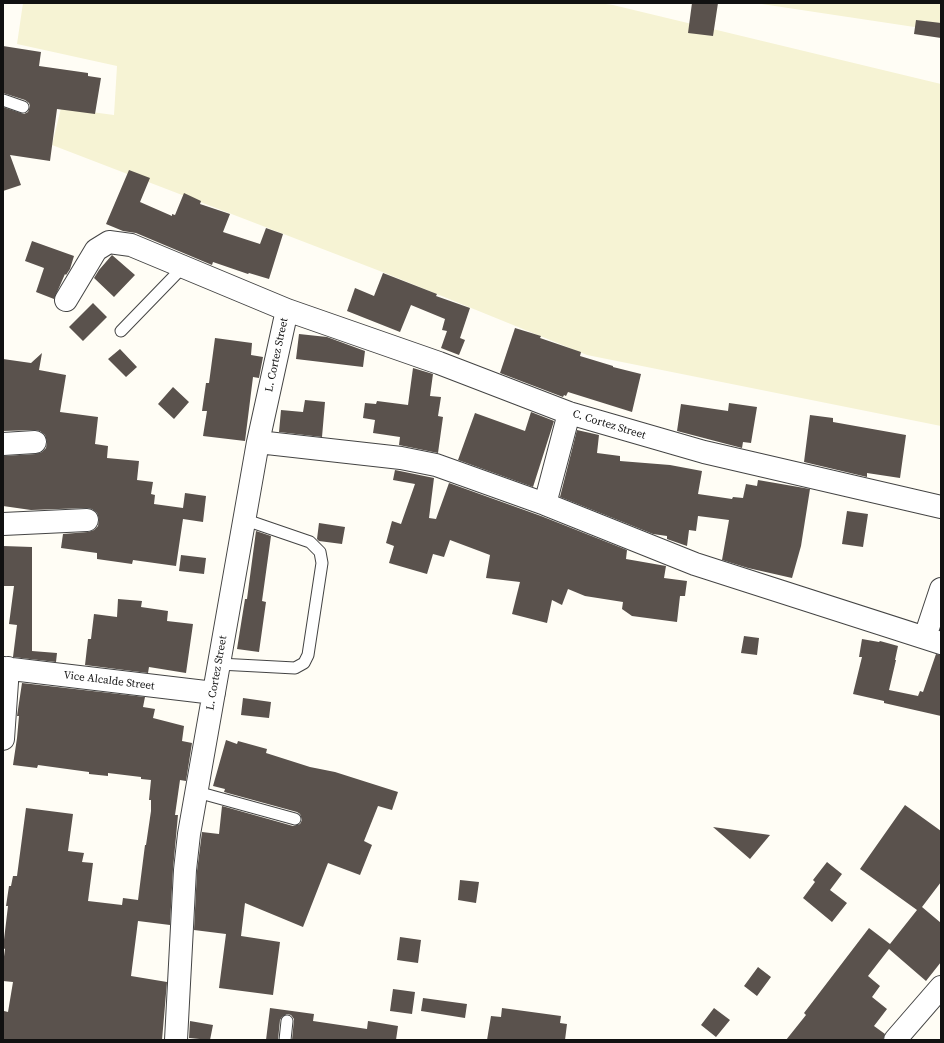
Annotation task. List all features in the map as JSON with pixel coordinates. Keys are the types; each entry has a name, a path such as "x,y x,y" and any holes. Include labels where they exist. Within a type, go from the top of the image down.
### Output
{"street":[{"name":"C. Cortez Street","path":"66,300 96,250 109,242 131,245 287,310 439,363 569,412 704,452 941,507"},
{"name":"L. Cortez Street","path":"176,1040 185,870 189,834 243,519 287,310"},
{"path":"545,504 569,412"},
{"path":"3,444 6,442 35,442"},
{"path":"258,442 401,458 436,465 545,504 695,564 933,640 941,589"},
{"path":"3,524 87,520"},
{"path":"3,739 6,668"},
{"name":"Vice Alcalde Street","path":"6,668 214,693"},
{"path":"894,1040 940,991"}],"lane":[{"path":"3,100 23,107"},
{"path":"121,331 183,267"},
{"path":"219,664 296,668 304,663 308,655 322,562 320,552 310,542 243,519"},
{"path":"197,792 295,819"},
{"path":"285,1040 287,1021"}],"shaded area":[{"path":"23,3 598,3 613,5 941,84 941,426 587,355 385,273 52,145 61,108 114,115 117,66 17,44"},
{"path":"755,3 941,3 941,31"}],"building":[{"path":"692,3 718,3 713,36 688,33"},
{"path":"916,20 941,23 941,38 914,34"},
{"path":"3,46 41,52 39,66 88,73 88,76 101,78 95,114 57,109 50,161 10,155 21,185 3,191 3,107 24,114 28,112 30,106 25,100 3,93"},
{"path":"129,170 150,178 140,202 172,216 172,214 175,215 184,193 201,201 200,204 230,214 223,232 260,244 266,228 283,234 269,279 249,273 248,274 213,262 212,265 136,233 123,231 106,224"},
{"path":"32,241 74,256 70,269 66,275 65,274 54,299 36,292 44,268 25,261"},
{"path":"112,255 135,275 114,297 94,278"},
{"path":"383,273 437,294 436,296 470,308 460,338 465,340 459,355 441,348 447,331 442,330 445,319 411,305 400,332 347,311 355,288 374,296"},
{"path":"93,303 107,317 83,341 69,327"},
{"path":"515,328 541,336 540,338 581,352 580,356 613,367 641,374 632,412 568,392 566,396 564,395 563,397 500,373"},
{"path":"299,334 327,337 365,351 363,367 296,359"},
{"path":"215,338 252,343 251,355 263,357 259,378 253,377 245,441 203,436 207,411 202,411 206,383 209,383"},
{"path":"120,349 137,367 126,377 108,359"},
{"path":"42,353 39,370 66,375 60,412 98,417 95,444 108,446 107,458 139,461 137,480 153,482 151,494 155,495 154,504 183,508 185,493 206,496 203,522 183,519 176,566 133,560 132,564 97,559 97,553 61,548 63,534 88,532 94,530 98,526 99,519 97,513 92,509 31,510 3,506 3,456 36,454 42,452 46,448 47,442 45,435 40,431 3,431 3,359 31,363"},
{"path":"413,368 433,374 430,396 441,397 438,416 443,417 438,453 399,445 400,437 373,433 375,420 363,418 365,403 376,404 377,401 408,405"},
{"path":"173,387 189,402 174,419 158,404"},
{"path":"305,400 325,402 322,437 279,432 281,410 303,412"},
{"path":"729,403 757,407 751,443 743,442 742,448 677,431 681,404 728,411"},
{"path":"531,412 554,421 533,487 458,460 475,413 525,431"},
{"path":"810,415 833,418 833,422 906,435 900,478 867,473 867,477 804,462"},
{"path":"577,430 599,435 597,453 620,456 620,461 670,465 702,471 698,494 732,499 733,497 743,498 746,484 757,486 758,480 810,489 801,546 792,578 748,568 722,560 729,520 698,516 696,531 689,530 687,546 667,539 667,536 653,534 560,497"},
{"path":"395,470 434,478 429,518 436,519 449,483 541,516 627,550 626,559 666,566 664,578 687,581 685,596 680,596 677,622 632,616 622,609 623,602 585,596 568,589 562,605 552,600 547,623 512,614 520,582 486,578 490,555 450,540 444,557 433,554 427,574 389,563 394,546 386,543 392,521 401,524 415,484 393,480"},
{"path":"847,511 868,514 863,547 842,544"},
{"path":"319,523 345,527 342,544 319,541 317,539"},
{"path":"256,531 271,536 262,601 266,602 259,652 237,649 245,599 247,599"},
{"path":"3,546 32,547 32,651 57,653 56,662 13,657 17,625 9,624 14,586 3,586"},
{"path":"181,555 206,558 204,574 179,571"},
{"path":"118,599 142,601 141,607 168,611 167,621 193,624 186,673 149,667 148,673 85,665 88,639 91,639 94,614 117,617"},
{"path":"744,636 759,638 757,655 741,653"},
{"path":"862,639 880,641 898,646 889,690 918,696 920,691 923,692 936,654 941,655 941,716 884,703 884,701 853,694 862,657 859,657"},
{"path":"22,683 145,697 143,707 155,709 153,718 184,726 182,741 192,743 186,781 180,780 175,815 178,815 170,925 138,921 131,976 167,982 162,1040 3,1040 4,1011 8,1012 13,982 3,981 5,949 3,948 8,906 6,906 9,886 11,886 13,876 17,876 26,808 73,814 68,851 84,853 82,862 93,863 88,901 122,905 123,898 138,900 151,811 151,800 149,800 151,780 141,779 141,777 108,773 108,776 89,774 89,772 38,765 37,768 13,765 19,716 17,716"},
{"path":"243,698 271,702 269,718 241,715"},
{"path":"226,740 237,744 238,741 267,749 266,753 310,767 335,772 398,792 392,810 378,806 364,841 372,845 360,875 328,863 303,927 245,903 241,936 280,942 273,995 219,988 226,934 194,930 197,871 202,832 219,834 222,806 293,826 300,824 302,820 300,814 297,812 224,792 225,789 213,786"},
{"path":"905,805 941,831 941,882 922,907 941,923 941,962 926,981 889,949 868,976 880,986 872,997 887,1009 874,1026 885,1034 883,1040 786,1040 806,1015 804,1013 869,928 890,944 917,910 860,869"},
{"path":"713,827 770,835 750,859"},
{"path":"827,862 842,874 830,890 847,903 832,922 803,898 815,882 813,880"},
{"path":"460,880 479,882 476,903 458,900"},
{"path":"400,937 421,940 418,963 397,960"},
{"path":"758,967 771,977 757,996 744,986"},
{"path":"393,989 415,992 412,1014 390,1011"},
{"path":"423,998 467,1004 465,1018 421,1011"},
{"path":"270,1008 314,1014 313,1021 367,1029 368,1021 398,1026 396,1040 292,1040 294,1019 291,1015 287,1014 280,1020 278,1040 266,1040"},
{"path":"502,1008 561,1016 560,1023 567,1024 565,1040 487,1040 491,1016 501,1017"},
{"path":"714,1008 730,1020 716,1037 701,1025"},
{"path":"190,1021 213,1025 210,1040 189,1038"}]}
